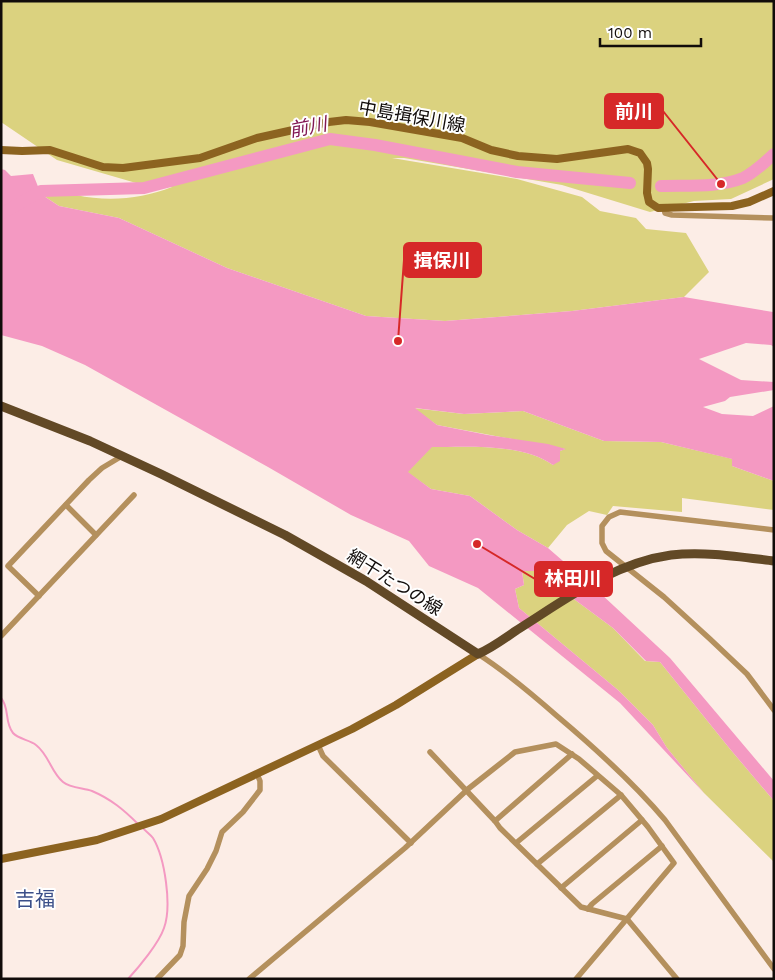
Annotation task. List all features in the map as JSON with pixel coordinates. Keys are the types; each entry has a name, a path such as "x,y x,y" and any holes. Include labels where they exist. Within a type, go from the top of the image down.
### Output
{"main road":[{"name":"中島揖保川線","path":"1,150 50,150 103,167 123,168 200,158 257,138 329,122 346,120 370,122 455,137 491,150 518,156 557,159 628,149 640,153 647,163 647,193 649,202 658,208 664,209"},
{"path":"664,209 732,206 749,202 774,190"},
{"name":"網干たつの線","path":"1,406 57,427 122,456 285,535 366,581 481,653"},
{"path":"1,859 97,840 132,829 160,819 257,774 396,705 574,594 622,569 671,555 722,555 774,561"}],"street":[{"path":"664,209 665,213 672,215 774,218"},
{"path":"39,596 8,566 102,468 122,456"},
{"path":"1,636 134,495"},
{"path":"66,505 96,535"},
{"path":"774,530 620,512 609,517 602,526 602,543 606,551 622,569 664,597 733,660 747,674 774,710"},
{"path":"481,653 599,751 645,796 774,969"},
{"path":"249,979 411,843 467,791 515,752 556,744 572,754 621,795 674,863 576,979"},
{"path":"318,745 323,756 411,843"},
{"path":"430,752 496,821 500,828 581,907 627,919 678,979"},
{"path":"496,821 572,754"},
{"path":"157,979 180,955 183,946 184,922 189,896 216,851 222,832 260,790 260,781 257,774"},
{"path":"516,843 597,776"},
{"path":"537,864 621,795"},
{"path":"561,888 642,820"},
{"path":"588,909 662,846"}],"shaded area":[{"path":"1,1 774,1 774,179 731,199 694,201 650,212 562,185 404,158 392,158 517,179 582,197 600,211 636,218 646,229 686,233 709,272 684,297 572,311 445,321 366,316 227,268 119,218 59,206 41,194 42,188 47,188 88,197 113,199 137,197 172,187 143,185 57,160 1,122"},
{"path":"1,169 11,176 33,174 41,194 59,206 119,218 227,268 366,316 445,321 572,311 684,297 773,312 774,347 771,345 746,343 699,359 741,380 774,382 774,390 730,397 725,401 703,407 722,414 753,416 774,406 774,481 732,466 732,459 661,442 604,441 523,411 464,414 415,408 437,425 548,444 566,449 560,451 560,461 553,465 526,453 511,450 478,447 432,447 408,472 431,489 470,496 517,530 548,548 600,593 670,658 774,781 774,801 660,662 646,661 613,628 536,571 522,571 524,585 515,589 519,608 618,690 653,725 667,748 704,793 620,703 478,588 429,566 409,541 351,515 85,365 42,346 1,335"},
{"path":"413,408 464,414 523,411 604,441 661,442 733,459 732,466 774,481 774,510 682,498 682,512 613,506 607,515 589,511 567,525 548,548 517,530 470,496 431,489 407,472 431,447 478,447 511,450 540,458 553,465 560,451 565,449 437,425"},
{"path":"522,571 536,571 613,628 645,661 660,662 774,801 774,862 704,793 667,748 653,725 618,690 519,608 515,589 524,585"}],"waterway":[{"name":"前川","path":"1,214 41,191 144,188 330,139 375,145 517,172 630,183"},
{"name":"前川","path":"661,186 702,185 733,181 751,173 774,154"},
{"path":"1,698 4,702 10,729 18,737 33,743 40,749 63,782 73,787 92,791 111,801 138,824"},
{"path":"128,979 158,941 166,919 166,882 161,857 153,838 142,827"}],"place":[{"name":"前川","path":"721,184"},
{"name":"揖保川","path":"398,341"},
{"name":"林田川","path":"477,544"}],"district":[{"name":"吉福","path":"35,899"}]}
